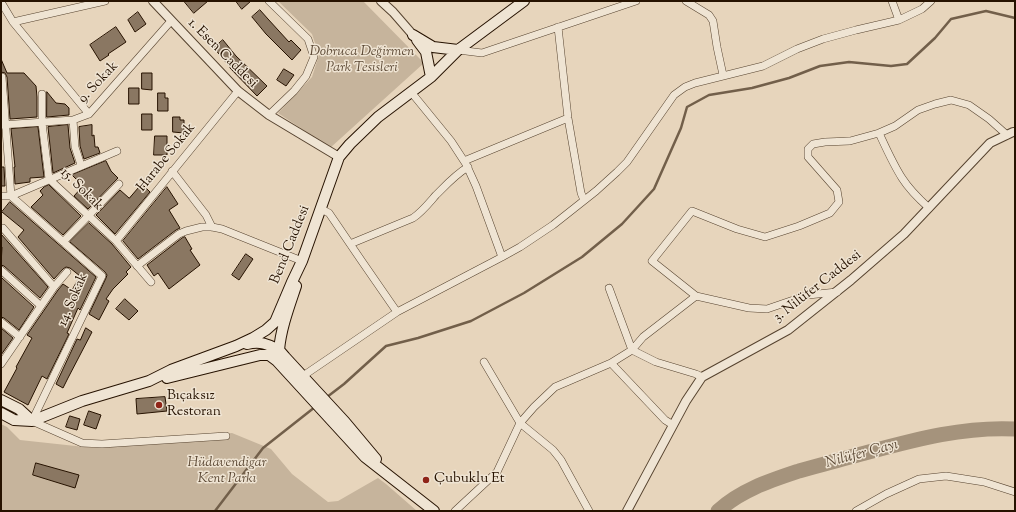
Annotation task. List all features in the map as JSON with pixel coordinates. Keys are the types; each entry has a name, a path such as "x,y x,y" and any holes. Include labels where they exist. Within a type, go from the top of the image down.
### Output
{"main road":[{"name":"Bend Caddesi","path":"1,413 14,420 32,421 82,401 149,382 171,370 236,346 266,330 274,322 302,261 339,157 378,117 431,77 458,50 524,1"},
{"path":"413,35 432,47 458,50"},
{"path":"413,35 426,52 431,77"},
{"path":"149,382 260,355 267,353 274,348 280,338 298,282 302,261"},
{"path":"274,322 272,335 277,361"},
{"path":"236,346 263,343 274,348 303,376 310,390"},
{"path":"260,355 269,355 310,390 388,475 434,511"},
{"path":"1,400 18,409 32,421"}],"street":[{"path":"13,22 105,1"},
{"name":"1. Esen Caddesi","path":"153,1 238,91 269,115 339,157"},
{"path":"269,1 308,40 314,56 306,76 294,91 269,115"},
{"path":"381,1 413,35"},
{"path":"458,50 482,53 636,1"},
{"path":"686,1 709,15 713,21 723,75"},
{"path":"892,1 899,20"},
{"path":"303,376 397,312 520,247 553,225 607,182 627,162 670,101 685,87 695,82 763,66 797,49 824,39 899,20 922,9 931,1"},
{"path":"1,2 13,22 89,114"},
{"name":"9. Sokak","path":"4,125 74,120 89,114 171,21"},
{"path":"558,27 568,118 581,193 584,200"},
{"path":"1,77 5,160 11,196"},
{"name":"Harabe Sokak","path":"116,241 238,91"},
{"path":"411,92 451,141 466,164 476,186 502,257"},
{"name":"15. Sokak","path":"42,94 42,123 49,179 116,241 151,282"},
{"path":"837,292 808,295 767,309 749,308 696,296 652,261 692,211 737,229 765,236 799,226 830,213 839,202 837,190 808,158 808,149 813,144 850,141 879,133 895,126 918,110 951,100 969,105 989,119 1007,135"},
{"path":"350,244 413,218 419,214 466,164 568,118"},
{"path":"74,120 75,147 81,166"},
{"name":"3. Nilüfer Caddesi","path":"627,511 686,401 702,377 788,330 837,292 904,234 990,143 1015,132"},
{"path":"879,133 890,158 902,178 917,197 929,208"},
{"path":"1,196 11,196 117,151"},
{"path":"172,171 208,218 212,227"},
{"path":"63,242 119,184"},
{"name":"14. Sokak","path":"11,196 102,276 32,421"},
{"path":"321,209 329,213 397,312"},
{"path":"137,266 179,234 194,229 212,227 230,232 302,261"},
{"path":"1,229 3,228 54,287"},
{"path":"1,270 41,306"},
{"path":"1,364 54,287 67,272"},
{"path":"609,288 632,350 656,362 702,377"},
{"path":"455,511 497,472 520,423 555,387 611,363 632,350 643,337 696,296"},
{"path":"1,322 20,336"},
{"path":"484,362 520,423 554,450 574,481 590,511"},
{"path":"611,363 665,420 673,426"},
{"path":"32,421 82,443 102,444 226,436"},
{"path":"856,511 886,494 919,479 946,476 984,482 1015,492"}],"green space":[{"name":"Dobruca Değirmen Park Tesisleri","path":"278,1 363,1 424,63 330,148 278,113 312,77 319,55 312,34"},
{"name":"Hüdavendigar Kent Parkı","path":"1,424 7,427 20,440 94,448 232,433 271,449 292,474 328,502 338,501 378,478 417,511 1,511"}],"building":[{"path":"184,1 208,1 194,13"},
{"path":"236,1 251,1 242,9"},
{"path":"260,10 289,42 291,40 301,50 292,60 266,34 252,17"},
{"path":"138,12 146,24 135,32 128,20"},
{"path":"116,27 126,42 100,61 90,45"},
{"path":"223,40 236,56 267,86 257,96 230,68 214,48"},
{"path":"1,59 7,73 24,73 36,86 37,117 10,119 7,77 5,73 1,72"},
{"path":"284,69 294,75 286,86 277,80"},
{"path":"142,73 152,73 152,90 142,89"},
{"path":"129,88 139,88 139,104 129,104"},
{"path":"47,92 56,103 65,104 69,108 69,115 47,117"},
{"path":"158,93 165,93 165,98 168,98 168,111 158,111"},
{"path":"142,114 152,114 152,130 142,130"},
{"path":"173,117 180,117 180,120 184,120 184,133 173,132"},
{"path":"68,125 70,148 75,163 53,173 48,127"},
{"path":"92,125 92,136 94,135 95,147 98,147 100,153 84,159 80,146 79,127"},
{"path":"38,127 44,177 30,178 30,182 15,184 15,167 11,129"},
{"path":"155,136 167,136 167,155 154,155"},
{"path":"106,161 111,171 118,178 88,209 74,196 83,186 72,175"},
{"path":"1,167 4,167 5,186 1,186"},
{"path":"142,184 150,192 115,234 96,215 120,190 129,198"},
{"path":"49,185 81,216 63,235 31,207 43,195 40,191"},
{"path":"167,187 178,204 169,210 180,228 138,259 123,241"},
{"path":"10,202 96,277 80,310 78,308 67,333 69,334 47,379 42,376 28,405 4,392 32,338 27,335 63,284 72,290 80,276 70,268 66,267 54,279 18,237 24,230 2,212"},
{"path":"89,223 112,244 131,267 126,272 128,274 113,289 106,299 109,301 99,320 89,314 107,275 70,242"},
{"path":"1,234 48,287 40,298 1,265"},
{"path":"185,237 192,249 190,250 200,265 169,289 158,273 154,276 147,265"},
{"path":"246,254 253,259 239,280 232,275"},
{"path":"1,278 34,307 19,330 1,317"},
{"path":"125,299 138,311 129,320 116,309"},
{"path":"1,328 13,338 1,355"},
{"path":"86,328 92,332 63,388 56,384 77,339 80,340"},
{"path":"165,397 167,411 137,414 136,399"},
{"path":"89,411 101,415 96,429 84,425"},
{"path":"70,416 80,419 77,430 66,427"},
{"path":"36,463 79,475 75,488 33,475"}],"waterway":[{"path":"327,397 344,384 386,346 418,338 471,321 524,293 582,257 622,224 654,189 681,128 687,107 709,95 752,88 789,78 820,66 849,62 891,66 907,64 935,38 951,19 986,11 1015,18"},
{"path":"215,511 263,448 315,407"},
{"name":"Nilüfer Çayı","path":"718,511 736,497 756,487 819,465 934,436 974,430 1015,429"}],"place":[{"name":"Bıçaksız Restoran","path":"159,405"},
{"name":"Çubuklu Et","path":"426,480"}]}
